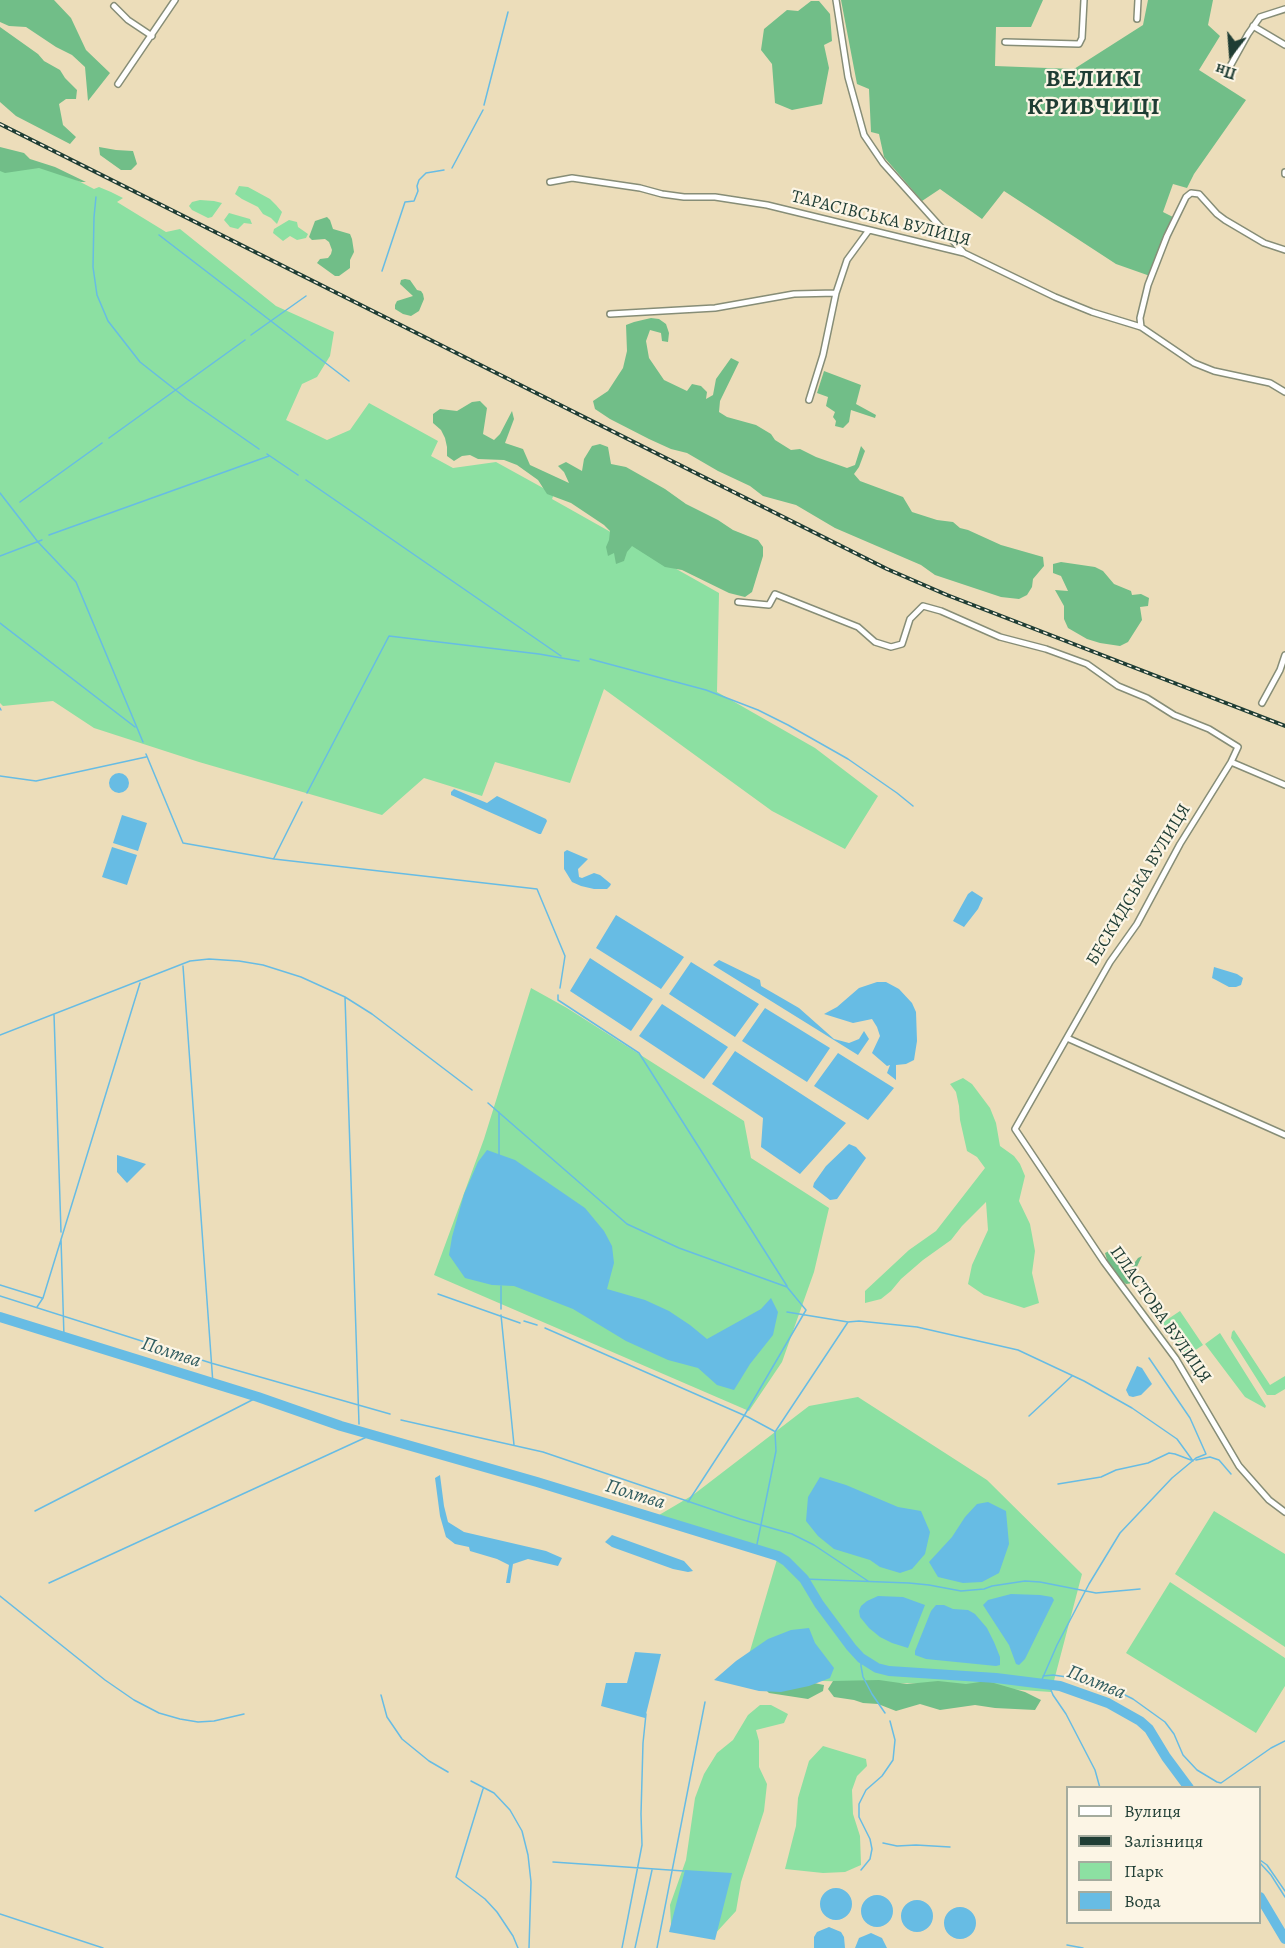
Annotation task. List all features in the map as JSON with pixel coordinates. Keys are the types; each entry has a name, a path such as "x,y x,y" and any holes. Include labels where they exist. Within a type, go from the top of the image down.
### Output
{"street":[{"path":"118,84 175,0"},
{"path":"836,0 848,76 864,135 883,163 964,253"},
{"path":"1005,42 1079,44 1082,38 1084,0"},
{"path":"1137,19 1138,0"},
{"path":"114,6 128,20 152,36"},
{"path":"1228,70 1260,17 1285,9"},
{"path":"1253,26 1285,45"},
{"name":"ТАРАСІВСЬКА ВУЛИЦЯ","path":"550,182 572,178 684,197 738,200 964,253 1055,297 1092,312 1141,327 1194,363 1214,371 1270,383 1285,392"},
{"path":"1141,327 1140,318 1148,285 1167,236 1186,197 1191,194 1199,194 1225,220 1264,243 1285,250"},
{"path":"809,400 824,355 836,292 847,260 869,230"},
{"path":"610,314 714,308 794,294 836,292"},
{"name":"БЕСКИДСЬКА ВУЛИЦЯ","path":"738,602 769,605 775,594 858,627 875,642 891,647 902,644 910,619 923,606 941,611 1000,637 1046,649 1087,664 1118,686 1147,698 1174,716 1209,729 1238,747 1180,844 1137,924 1110,962 1015,1129"},
{"path":"1262,703 1280,670 1285,655"},
{"path":"1231,762 1285,785"},
{"path":"1067,1038 1285,1134"},
{"name":"ПЛАСТОВА ВУЛИЦЯ","path":"1015,1129 1104,1262 1176,1359 1239,1466 1269,1500 1285,1512"}],"green space":[{"path":"0,0 54,0 71,18 86,50 110,73 88,101 85,67 72,55 26,27 9,26 0,22"},
{"path":"841,0 1043,0 1031,27 996,27 995,66 1074,69 1143,25 1148,0 1213,0 1208,25 1220,36 1199,70 1246,100 1194,174 1187,188 1173,184 1163,212 1173,217 1150,276 1116,264 1004,191 982,219 940,189 922,201 884,157 879,134 871,132 869,89 857,84"},
{"path":"811,1 819,1 830,14 832,41 824,45 829,68 822,104 792,110 775,103 772,64 761,50 764,29 787,10 798,11"},
{"path":"0,27 38,54 44,61 60,70 77,90 76,99 66,99 59,104 63,125 76,137 70,144 16,116 0,102"},
{"path":"0,147 24,153 30,159 55,167 86,182 39,168 5,173 0,171"},
{"path":"99,147 133,151 137,164 131,170 121,170 100,155"},
{"path":"0,158 51,167 94,189 99,187 123,198 117,202 166,232 180,229 276,306 334,332 330,356 317,377 302,384 286,420 327,440 350,430 369,403 438,441 431,456 453,468 496,462 554,494 552,499 719,593 717,692 815,748 878,796 845,849 772,811 604,689 570,783 495,762 482,796 424,778 382,815 199,762 94,728 53,701 3,706 0,703"},
{"path":"239,186 248,187 270,199 276,205 282,212 277,224 263,214 258,207 235,194"},
{"path":"200,200 222,203 212,217 208,218 189,206 192,202"},
{"path":"229,213 250,219 252,224 244,223 238,229 230,227 224,220"},
{"path":"327,217 333,229 350,234 352,239 354,252 350,260 350,268 339,276 335,276 317,263 331,254 329,242 325,239 312,240 309,237 315,221"},
{"path":"289,220 297,222 298,227 308,234 306,238 297,240 290,236 283,241 273,233 274,229"},
{"path":"401,280 410,280 417,290 421,291 424,299 419,311 411,316 395,309 397,301 413,296 400,284"},
{"path":"651,318 659,319 666,324 669,333 668,342 662,341 661,333 650,330 646,341 649,358 664,380 687,391 692,384 701,386 707,392 706,399 713,395 716,379 731,358 739,362 720,401 719,412 727,417 756,425 791,450 800,449 847,468 855,465 861,446 865,451 854,474 860,481 903,497 912,512 937,520 953,522 960,528 1001,545 1043,557 1044,566 1033,579 1032,587 1027,595 1019,599 1001,597 935,575 921,565 835,528 796,505 763,496 750,486 687,453 649,439 595,409 593,401 608,391 623,368 627,351 626,325"},
{"path":"824,371 861,385 856,404 876,415 875,418 851,410 849,422 843,428 835,426 836,421 833,417 835,412 826,406 828,397 817,393"},
{"path":"480,401 487,408 483,434 494,440 500,434 512,411 514,419 505,443 523,449 530,465 569,483 558,466 566,462 582,471 584,459 592,446 600,444 608,447 611,464 626,467 733,530 758,540 763,547 763,556 752,592 745,597 729,593 682,570 665,567 632,546 624,561 616,564 614,553 608,556 606,547 610,531 604,525 571,503 547,494 538,480 517,465 504,460 478,459 470,455 462,456 454,461 447,456 445,438 441,430 433,423 433,414 440,409 457,411 472,402"},
{"path":"1061,562 1095,567 1103,571 1114,584 1131,591 1132,595 1141,594 1149,598 1148,606 1140,607 1142,620 1128,642 1120,646 1100,643 1087,639 1068,628 1064,619 1064,606 1055,590 1068,591 1061,576 1053,573 1053,564"},
{"path":"531,988 567,1008 744,1121 751,1158 829,1208 814,1272 782,1362 749,1411 434,1275 484,1139"},
{"path":"963,1078 972,1084 990,1108 996,1123 1000,1146 1014,1156 1025,1176 1019,1201 1030,1224 1035,1251 1032,1273 1039,1303 1024,1308 984,1295 968,1284 972,1265 988,1230 986,1202 951,1240 923,1260 891,1291 881,1299 865,1303 865,1291 909,1250 936,1231 985,1168 977,1157 967,1151 956,1092 950,1084"},
{"path":"1109,1251 1127,1273 1142,1256 1133,1275 1133,1283 1126,1284 1122,1281 1108,1263 1105,1253"},
{"path":"1180,1311 1203,1345 1185,1357 1162,1323"},
{"path":"1234,1330 1270,1385 1285,1376 1285,1389 1275,1395 1267,1395 1231,1338"},
{"path":"1220,1333 1266,1406 1265,1408 1245,1397 1205,1344"},
{"path":"858,1397 987,1480 1082,1574 1051,1692 934,1684 786,1680 745,1668 778,1556 654,1518 693,1495 809,1406"},
{"path":"1214,1511 1285,1554 1285,1647 1175,1574"},
{"path":"1170,1582 1285,1658 1285,1686 1256,1733 1126,1653"},
{"path":"879,1680 907,1684 938,1681 966,1684 987,1681 1025,1692 1041,1700 1035,1710 975,1705 940,1710 920,1704 896,1711 878,1704 834,1697 828,1689 833,1681"},
{"path":"814,1683 824,1685 823,1691 808,1699 769,1693 762,1686"},
{"path":"760,1705 771,1705 788,1714 784,1723 756,1730 759,1741 759,1767 767,1784 764,1811 741,1882 736,1911 713,1936 676,1932 671,1924 670,1905 686,1860 695,1798 704,1774 717,1753 733,1740 748,1715"},
{"path":"823,1746 866,1759 867,1766 857,1776 852,1790 853,1814 860,1836 861,1865 845,1872 823,1873 785,1869 796,1826 798,1798 809,1761"}],"water":[{"path":"119,773 126,776 129,783 126,790 119,793 112,790 109,783 112,776"},
{"path":"454,789 487,803 497,796 547,821 539,834 451,795"},
{"path":"122,815 147,823 138,851 113,843"},
{"path":"112,847 137,855 127,885 102,877"},
{"path":"567,850 588,859 578,869 579,877 594,873 600,875 611,884 610,886 607,889 594,889 572,882 564,869 564,852"},
{"path":"972,891 983,898 978,909 964,927 953,921"},
{"path":"616,915 684,957 661,989 596,948"},
{"path":"590,958 653,999 631,1031 570,991"},
{"path":"719,960 760,980 761,986 799,1008 834,1039 849,1043 859,1039 864,1031 869,1039 858,1055 713,965"},
{"path":"691,962 759,1004 735,1037 669,994"},
{"path":"1214,967 1243,978 1241,985 1229,987 1212,978"},
{"path":"877,982 886,982 899,989 912,1003 916,1012 917,1041 914,1060 896,1065 896,1080 887,1073 890,1065 887,1066 872,1053 880,1036 872,1019 853,1023 824,1014 837,1007 859,988"},
{"path":"662,1004 728,1047 704,1079 639,1036"},
{"path":"765,1008 830,1048 807,1082 742,1041"},
{"path":"735,1051 846,1123 800,1174 761,1147 763,1118 712,1084"},
{"path":"838,1053 894,1088 868,1120 814,1086"},
{"path":"849,1144 856,1147 866,1158 837,1199 830,1200 813,1187 814,1183 826,1166"},
{"path":"487,1150 515,1160 585,1208 604,1231 612,1246 614,1263 607,1289 645,1300 669,1311 707,1339 761,1309 771,1298 778,1312 773,1335 750,1364 734,1390 717,1385 698,1368 668,1360 626,1341 573,1309 514,1286 492,1285 465,1278 449,1255 452,1237 464,1194 478,1162"},
{"path":"117,1155 146,1164 127,1183 117,1172"},
{"path":"1137,1366 1142,1368 1152,1384 1141,1395 1133,1397 1129,1396 1126,1390"},
{"path":"440,1475 448,1522 464,1532 546,1551 562,1558 558,1566 528,1559 513,1564 510,1583 506,1583 509,1565 470,1551 469,1547 455,1544 446,1537 440,1516 435,1478"},
{"path":"820,1477 846,1485 898,1507 921,1511 930,1532 925,1554 912,1569 900,1573 880,1567 870,1560 834,1549 818,1536 806,1521 808,1497"},
{"path":"988,1502 1006,1511 1009,1544 999,1573 982,1582 963,1583 938,1577 929,1562 977,1504"},
{"path":"612,1535 684,1561 693,1571 673,1569 612,1547 605,1542"},
{"path":"1011,1594 1040,1595 1052,1597 1054,1600 1025,1659 1019,1665 1016,1664 1009,1645 983,1605 988,1600"},
{"path":"878,1596 903,1597 925,1605 908,1648 880,1637 860,1617 861,1606"},
{"path":"936,1605 968,1610 975,1614 987,1628 994,1642 1000,1657 1000,1665 926,1659 915,1655 931,1611"},
{"path":"809,1628 815,1643 834,1668 830,1678 809,1686 781,1692 759,1691 714,1680 736,1661 768,1639 791,1630"},
{"path":"635,1652 661,1654 645,1718 601,1706 606,1683 627,1683"},
{"path":"685,1870 732,1873 715,1940 669,1932"},
{"path":"836,1888 847,1893 852,1904 847,1915 836,1920 825,1915 820,1904 825,1893"},
{"path":"877,1895 888,1900 893,1911 888,1922 877,1927 866,1922 861,1911 866,1900"},
{"path":"917,1900 928,1905 933,1916 928,1927 917,1932 906,1927 901,1916 906,1905"},
{"path":"960,1907 971,1912 976,1923 971,1934 960,1939 949,1934 944,1923 949,1912"},
{"path":"829,1927 841,1932 845,1948 814,1948 814,1937 817,1932"},
{"path":"871,1933 882,1938 887,1948 855,1948 859,1938"}],"waterway":[{"path":"484,105 508,12"},
{"path":"452,168 483,110"},
{"path":"382,271 405,202 414,201 419,180 426,173 444,170"},
{"path":"96,197 93,267 97,295 108,321 140,362 187,399 259,449"},
{"path":"159,235 349,381"},
{"path":"251,335 306,296"},
{"path":"109,438 245,340"},
{"path":"20,502 102,443"},
{"path":"267,454 298,475"},
{"path":"49,535 269,456"},
{"path":"306,480 561,656"},
{"path":"0,493 38,542 76,582 143,742"},
{"path":"0,556 42,540"},
{"path":"0,623 135,727"},
{"path":"307,793 389,636 579,661"},
{"path":"590,659 706,690 758,710 848,759 913,806"},
{"path":"146,754 183,843 274,859 537,889 565,956 560,988"},
{"path":"0,776 36,781 146,757"},
{"path":"274,858 302,802"},
{"path":"0,1035 190,961 209,959 239,961 263,965 301,977 345,997 372,1014 472,1090"},
{"path":"183,966 213,1384"},
{"path":"37,1307 43,1298 140,983"},
{"path":"558,995 558,1000 639,1053 787,1286"},
{"path":"345,997 359,1424"},
{"path":"54,1014 61,1232"},
{"path":"488,1103 627,1224 679,1248 787,1287 806,1310 744,1416 688,1502"},
{"path":"499,1112 499,1155"},
{"path":"61,1239 64,1337"},
{"path":"0,1285 42,1298"},
{"path":"501,1286 501,1309"},
{"path":"438,1294 520,1323"},
{"path":"0,1296 211,1363 390,1414"},
{"path":"787,1312 848,1322"},
{"path":"501,1315 514,1445"},
{"name":"Полтва","path":"0,1317 258,1397 341,1426 537,1482 778,1556 804,1579 819,1604 851,1647 861,1658 877,1668 889,1671 996,1678 1060,1686 1108,1703 1140,1721 1149,1729 1188,1786"},
{"path":"524,1321 537,1325"},
{"path":"756,1549 776,1451 775,1432 848,1322 917,1327 1018,1350 1084,1381 1132,1408 1177,1439 1193,1461"},
{"path":"545,1328 748,1417 774,1431"},
{"path":"1040,1684 1057,1645 1089,1584 1120,1533 1172,1478 1196,1458 1206,1454 1190,1418 1149,1358"},
{"path":"1029,1416 1072,1376"},
{"path":"35,1511 258,1397"},
{"path":"401,1420 543,1452 740,1519 792,1534 814,1545 868,1581"},
{"path":"49,1583 371,1435"},
{"path":"1058,1484 1101,1477 1116,1470 1148,1463 1169,1453 1191,1460"},
{"path":"1196,1460 1210,1457 1219,1460 1231,1474"},
{"path":"804,1579 909,1583 961,1591 1025,1581 1096,1593 1140,1589"},
{"path":"0,1596 105,1680 134,1700 159,1713 198,1722 244,1714"},
{"path":"861,1658 863,1677 885,1713"},
{"path":"1043,1676 1067,1677 1092,1686 1117,1691 1133,1699 1165,1722 1174,1734 1183,1755 1197,1770 1217,1782 1221,1783 1271,1748 1285,1741"},
{"path":"1049,1685 1095,1770 1099,1786"},
{"path":"381,1695 387,1717 402,1739 429,1761 448,1772"},
{"path":"657,1948 705,1702"},
{"path":"622,1948 642,1845 643,1743 646,1714"},
{"path":"861,1870 870,1859 872,1849 870,1839 859,1817 859,1804 866,1790 882,1776 893,1760 895,1740 890,1721"},
{"path":"471,1781 494,1793 510,1810 522,1831 531,1882 529,1948"},
{"path":"483,1789 456,1877 485,1899 497,1912 518,1948"},
{"path":"883,1843 897,1846 950,1847"},
{"path":"1261,1861 1267,1865 1285,1891"},
{"path":"553,1862 684,1871"},
{"path":"1261,1864 1285,1897"},
{"path":"635,1948 652,1870"},
{"name":"Полтва","path":"1261,1899 1285,1939"},
{"path":"0,1914 103,1948"},
{"path":"1067,1945 1083,1948"}],"railway":[{"path":"0,124 887,569 947,595 1285,726"}],"district":[{"name":"ВЕЛИКІ КРИВЧИЦІ","path":"1094,94"}]}
